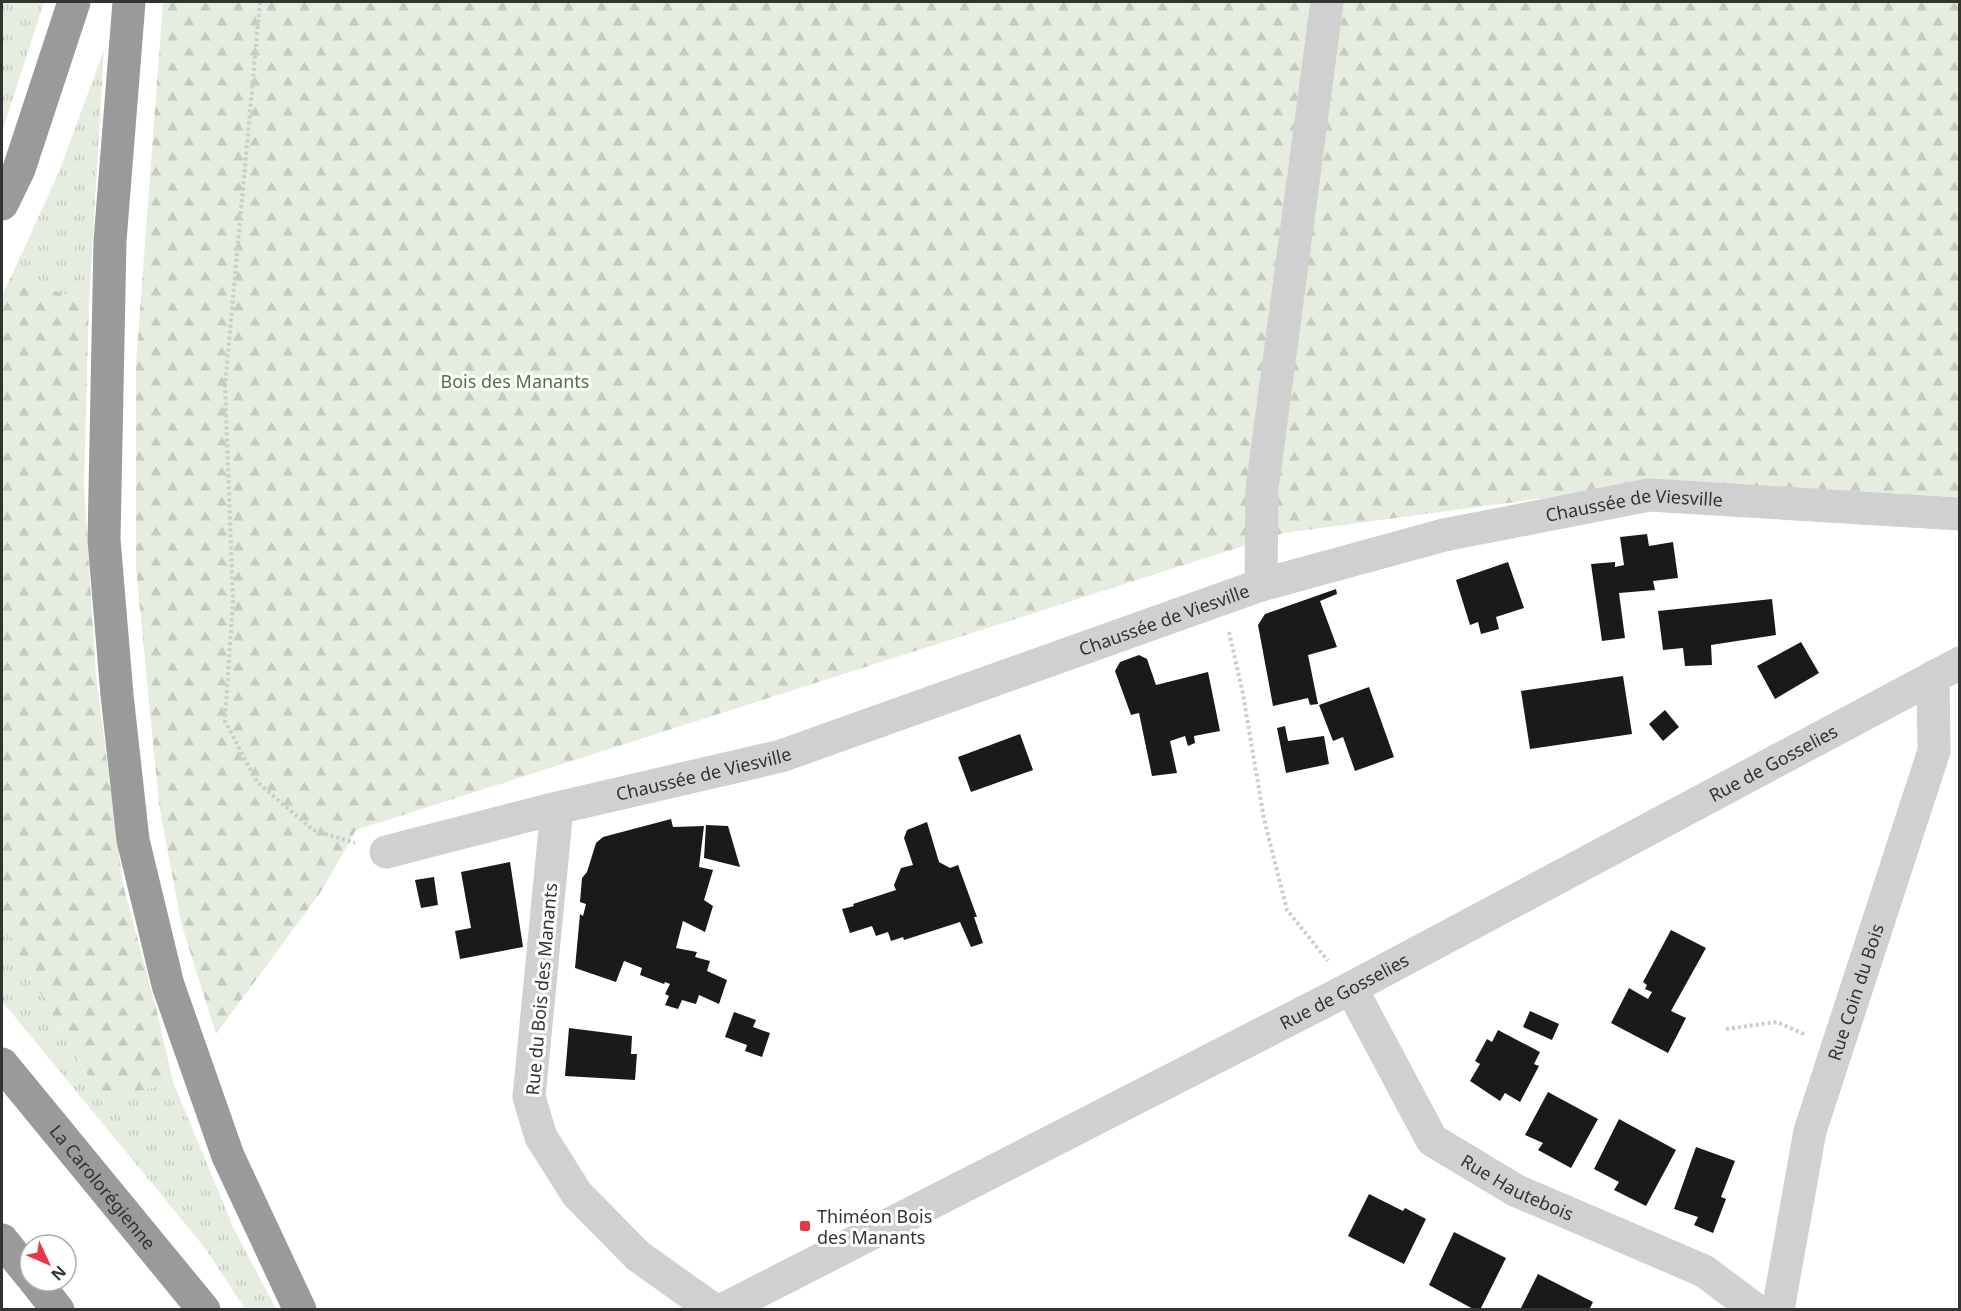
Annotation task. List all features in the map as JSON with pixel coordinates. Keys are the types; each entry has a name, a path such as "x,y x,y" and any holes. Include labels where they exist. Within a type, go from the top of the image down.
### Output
{"highway":[{"path":"2,204 19,169 74,2"},
{"path":"129,2 110,241 104,540 118,706 133,840 168,985 228,1156 300,1310"},
{"name":"La Carolorégienne","path":"2,1064 204,1310"},
{"path":"2,1240 18,1260"},
{"path":"45,1293 58,1310"}],"street":[{"path":"1261,585 1262,489 1327,2"},
{"name":"Chaussée de Viesville","path":"386,852 557,808 781,756 1261,585 1444,535 1650,495 1959,514"},
{"name":"Rue de Gosselies","path":"722,1310 1351,988 1946,670"},
{"name":"Rue Coin du Bois","path":"1778,1310 1810,1131 1935,751 1946,670"},
{"name":"Rue du Bois des Manants","path":"557,808 529,1097 541,1137 578,1194 638,1256 714,1310"},
{"name":"Rue Hautebois","path":"1351,988 1432,1140 1515,1190 1704,1271 1756,1310"}],"path":[{"path":"260,2 225,386 233,599 225,721 257,782 314,830 386,852"},
{"path":"1221,599 1243,694 1264,819 1287,910 1351,988"},
{"path":"1726,1029 1777,1022 1837,1049"}],"green space":[{"path":"2,2 44,2 2,132"},
{"name":"Bois des Manants","path":"163,2 1959,2 1959,497 1670,481 1284,533 356,830 322,890 216,1034 181,923 159,804 136,568 136,364"},
{"path":"104,50 89,302 11,277 58,174"},
{"path":"11,277 89,302 84,486 96,676 123,884 173,1082 103,1101 22,962 2,918 2,295"},
{"path":"2,918 22,962 103,1101 173,1082 234,1229 276,1309 245,1309 205,1248 2,1001"}],"building":[{"path":"1647,534 1649,546 1673,542 1678,578 1653,581 1655,590 1619,593 1625,638 1602,641 1591,564 1615,562 1615,567 1624,565 1620,537"},
{"path":"1508,562 1524,608 1496,617 1499,629 1481,634 1478,622 1470,625 1456,580"},
{"path":"1336,589 1337,594 1320,601 1337,647 1308,655 1318,704 1310,705 1308,698 1273,706 1258,625 1265,614"},
{"path":"1772,599 1776,635 1711,645 1712,665 1685,666 1683,648 1663,650 1658,611"},
{"path":"1801,642 1819,673 1775,699 1757,666"},
{"path":"1139,655 1147,659 1156,685 1208,672 1220,731 1194,736 1195,743 1188,746 1185,736 1170,741 1177,773 1152,776 1139,713 1131,715 1115,671 1120,662"},
{"path":"1623,676 1632,734 1530,749 1521,691"},
{"path":"1369,687 1394,757 1355,771 1343,737 1333,741 1319,705"},
{"path":"1665,710 1679,727 1663,741 1649,724"},
{"path":"1285,726 1288,741 1324,736 1329,764 1286,773 1277,728"},
{"path":"1020,734 1033,770 971,792 958,757"},
{"path":"671,819 673,827 704,826 699,867 713,870 704,900 713,906 705,932 683,921 676,948 697,952 695,957 710,961 707,971 727,980 719,1004 699,995 696,1004 682,1000 678,1009 665,1005 669,996 665,994 670,984 640,975 642,968 624,961 616,982 575,968 580,914 583,916 586,904 580,902 582,878 587,872 596,843 603,837"},
{"path":"927,822 939,862 950,868 958,865 977,917 974,917 983,943 971,947 960,922 904,940 903,937 891,941 888,932 876,936 872,926 850,933 842,909 896,890 894,885 901,868 913,865 904,838 907,830"},
{"path":"706,825 728,826 740,867 704,858"},
{"path":"510,862 523,947 460,959 455,931 471,928 461,872"},
{"path":"434,877 438,905 421,908 415,880"},
{"path":"1671,930 1706,948 1671,1011 1686,1018 1668,1053 1611,1023 1629,988 1648,999 1652,992 1645,989 1647,985 1643,982"},
{"path":"1530,1011 1559,1024 1552,1040 1523,1027"},
{"path":"734,1012 756,1020 753,1027 770,1033 762,1057 745,1051 747,1045 725,1037"},
{"path":"569,1028 632,1036 631,1054 637,1054 635,1080 565,1076"},
{"path":"1498,1030 1540,1052 1534,1064 1539,1066 1520,1102 1505,1093 1500,1101 1470,1081 1480,1064 1475,1061 1487,1039 1492,1042"},
{"path":"1548,1092 1598,1119 1571,1168 1538,1150 1543,1143 1525,1135"},
{"path":"1619,1119 1676,1150 1646,1206 1614,1190 1619,1182 1594,1169"},
{"path":"1696,1147 1735,1161 1721,1197 1726,1199 1713,1233 1694,1225 1698,1217 1674,1209"},
{"path":"1369,1194 1403,1211 1405,1208 1426,1219 1404,1264 1348,1236"},
{"path":"1454,1232 1506,1258 1480,1310 1475,1310 1429,1285"},
{"path":"1538,1274 1593,1302 1589,1310 1520,1310"}],"place":[{"name":"Thiméon Bois des Manants","path":"805,1226"}]}
